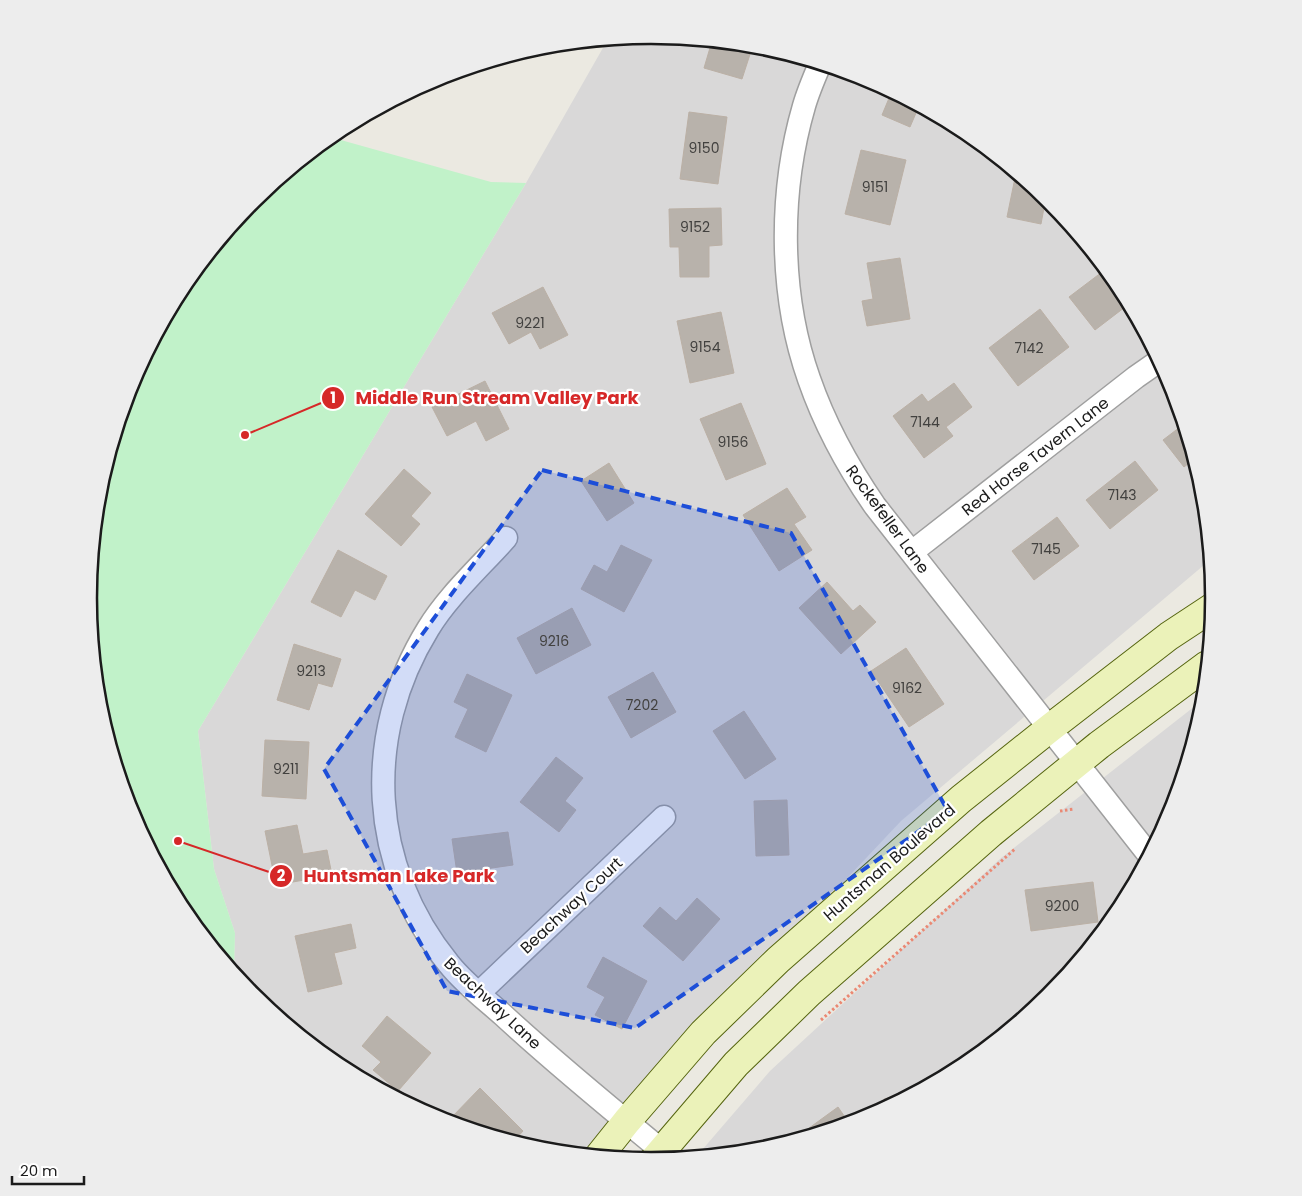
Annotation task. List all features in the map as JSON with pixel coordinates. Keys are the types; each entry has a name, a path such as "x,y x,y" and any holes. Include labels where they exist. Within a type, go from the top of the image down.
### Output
{"street":[{"name":"Rockefeller Lane","path":"818,70 804,105 796,138 786,207 785,242 792,311 808,379 835,443 875,506 1145,849"},
{"name":"Red Horse Tavern Lane","path":"912,552 1154,365"},
{"name":"Beachway Lane","path":"506,538 441,610 416,649 394,701 383,764 386,827 393,860 404,892 432,942 450,966 522,1033 627,1121 657,1152"},
{"name":"Huntsman Boulevard","path":"604,1150 703,1033 778,960 961,799 1169,636 1205,613"},
{"path":"666,1152 736,1064 809,993 990,833 1099,745 1201,669"},
{"name":"Beachway Court","path":"479,993 664,817"}],"path":[{"path":"1059,811 1074,809"},
{"path":"819,1022 1016,849"}],"highlighted area":[{"path":"542,470 791,533 948,811 635,1028 447,991 324,769"}],"shaded area":[{"path":"687,45 759,54 829,73 896,101 928,118 988,158 1043,206 1091,261 1112,290 1148,353 1176,420 1195,490 1204,562 1204,565 901,821 592,1149 543,1142 473,1123 406,1095 343,1059 286,1015 259,990 234,963 235,933 214,869 198,731 526,183 604,46"},
{"path":"1195,706 1176,776 1148,843 1131,875 1112,906 1068,963 1016,1015 959,1059 896,1095 863,1110 829,1123 759,1142 702,1150 770,1071 1001,858"}],"green space":[{"path":"339,140 491,182 526,183 198,731 214,869 235,933 234,963 190,906 154,843 126,776 107,706 98,634 98,562 101,526 107,490 116,455 126,420 139,386 171,321 211,261 259,206 286,181"}],"building":[{"path":"710,47 751,53 742,79 704,68"},
{"path":"889,98 916,112 910,127 882,115"},
{"path":"689,112 727,117 718,184 680,179"},
{"path":"861,150 906,160 890,225 845,214"},
{"path":"1015,180 1044,207 1041,224 1007,217"},
{"path":"721,208 722,245 709,246 709,277 680,277 679,247 670,247 669,209"},
{"path":"900,258 910,319 867,326 862,301 873,299 867,263"},
{"path":"1100,274 1123,308 1095,330 1069,297"},
{"path":"543,287 568,335 540,349 531,332 509,344 492,313"},
{"path":"1040,309 1069,347 1018,386 989,348"},
{"path":"721,312 734,373 690,383 677,321"},
{"path":"485,381 509,429 486,441 476,421 447,436 432,407"},
{"path":"954,383 972,407 946,427 953,436 924,458 893,416 922,394 928,402"},
{"path":"741,403 766,464 726,480 700,419"},
{"path":"1178,428 1188,464 1184,467 1163,440"},
{"path":"1135,461 1158,490 1110,529 1086,500"},
{"path":"609,463 634,503 607,521 581,481"},
{"path":"404,469 431,493 411,516 420,524 401,546 365,514"},
{"path":"787,488 806,517 794,524 812,550 779,571 743,515"},
{"path":"1057,517 1079,546 1034,580 1012,551"},
{"path":"621,545 652,560 624,612 581,589 594,565 607,572"},
{"path":"338,550 387,576 375,600 355,590 341,617 311,602"},
{"path":"827,582 853,611 860,605 876,622 841,654 799,608"},
{"path":"572,608 591,645 536,674 517,638"},
{"path":"294,644 341,659 332,687 318,683 309,710 277,700"},
{"path":"906,648 944,704 909,727 871,671"},
{"path":"653,672 676,712 631,738 608,697"},
{"path":"467,674 512,695 486,752 455,737 468,709 454,702"},
{"path":"744,711 776,759 745,779 713,731"},
{"path":"265,740 309,742 306,799 262,796"},
{"path":"556,757 583,778 565,801 576,810 559,832 520,802"},
{"path":"787,800 789,855 756,856 754,801"},
{"path":"297,825 303,854 327,850 332,875 276,885 265,831"},
{"path":"508,832 513,865 457,873 452,839"},
{"path":"1093,882 1098,922 1031,931 1025,890"},
{"path":"697,898 720,919 683,961 643,926 660,907 676,921"},
{"path":"351,924 356,948 334,953 342,984 308,992 295,936"},
{"path":"603,957 647,981 622,1029 595,1015 605,997 587,987"},
{"path":"387,1016 431,1053 398,1091 373,1070 381,1062 362,1046"},
{"path":"480,1088 523,1131 519,1136 453,1116"},
{"path":"838,1107 845,1117 829,1123 808,1129"}],"place":[{"name":"Middle Run Stream Valley Park","path":"245,435"},
{"name":"Huntsman Lake Park","path":"178,841"}]}
